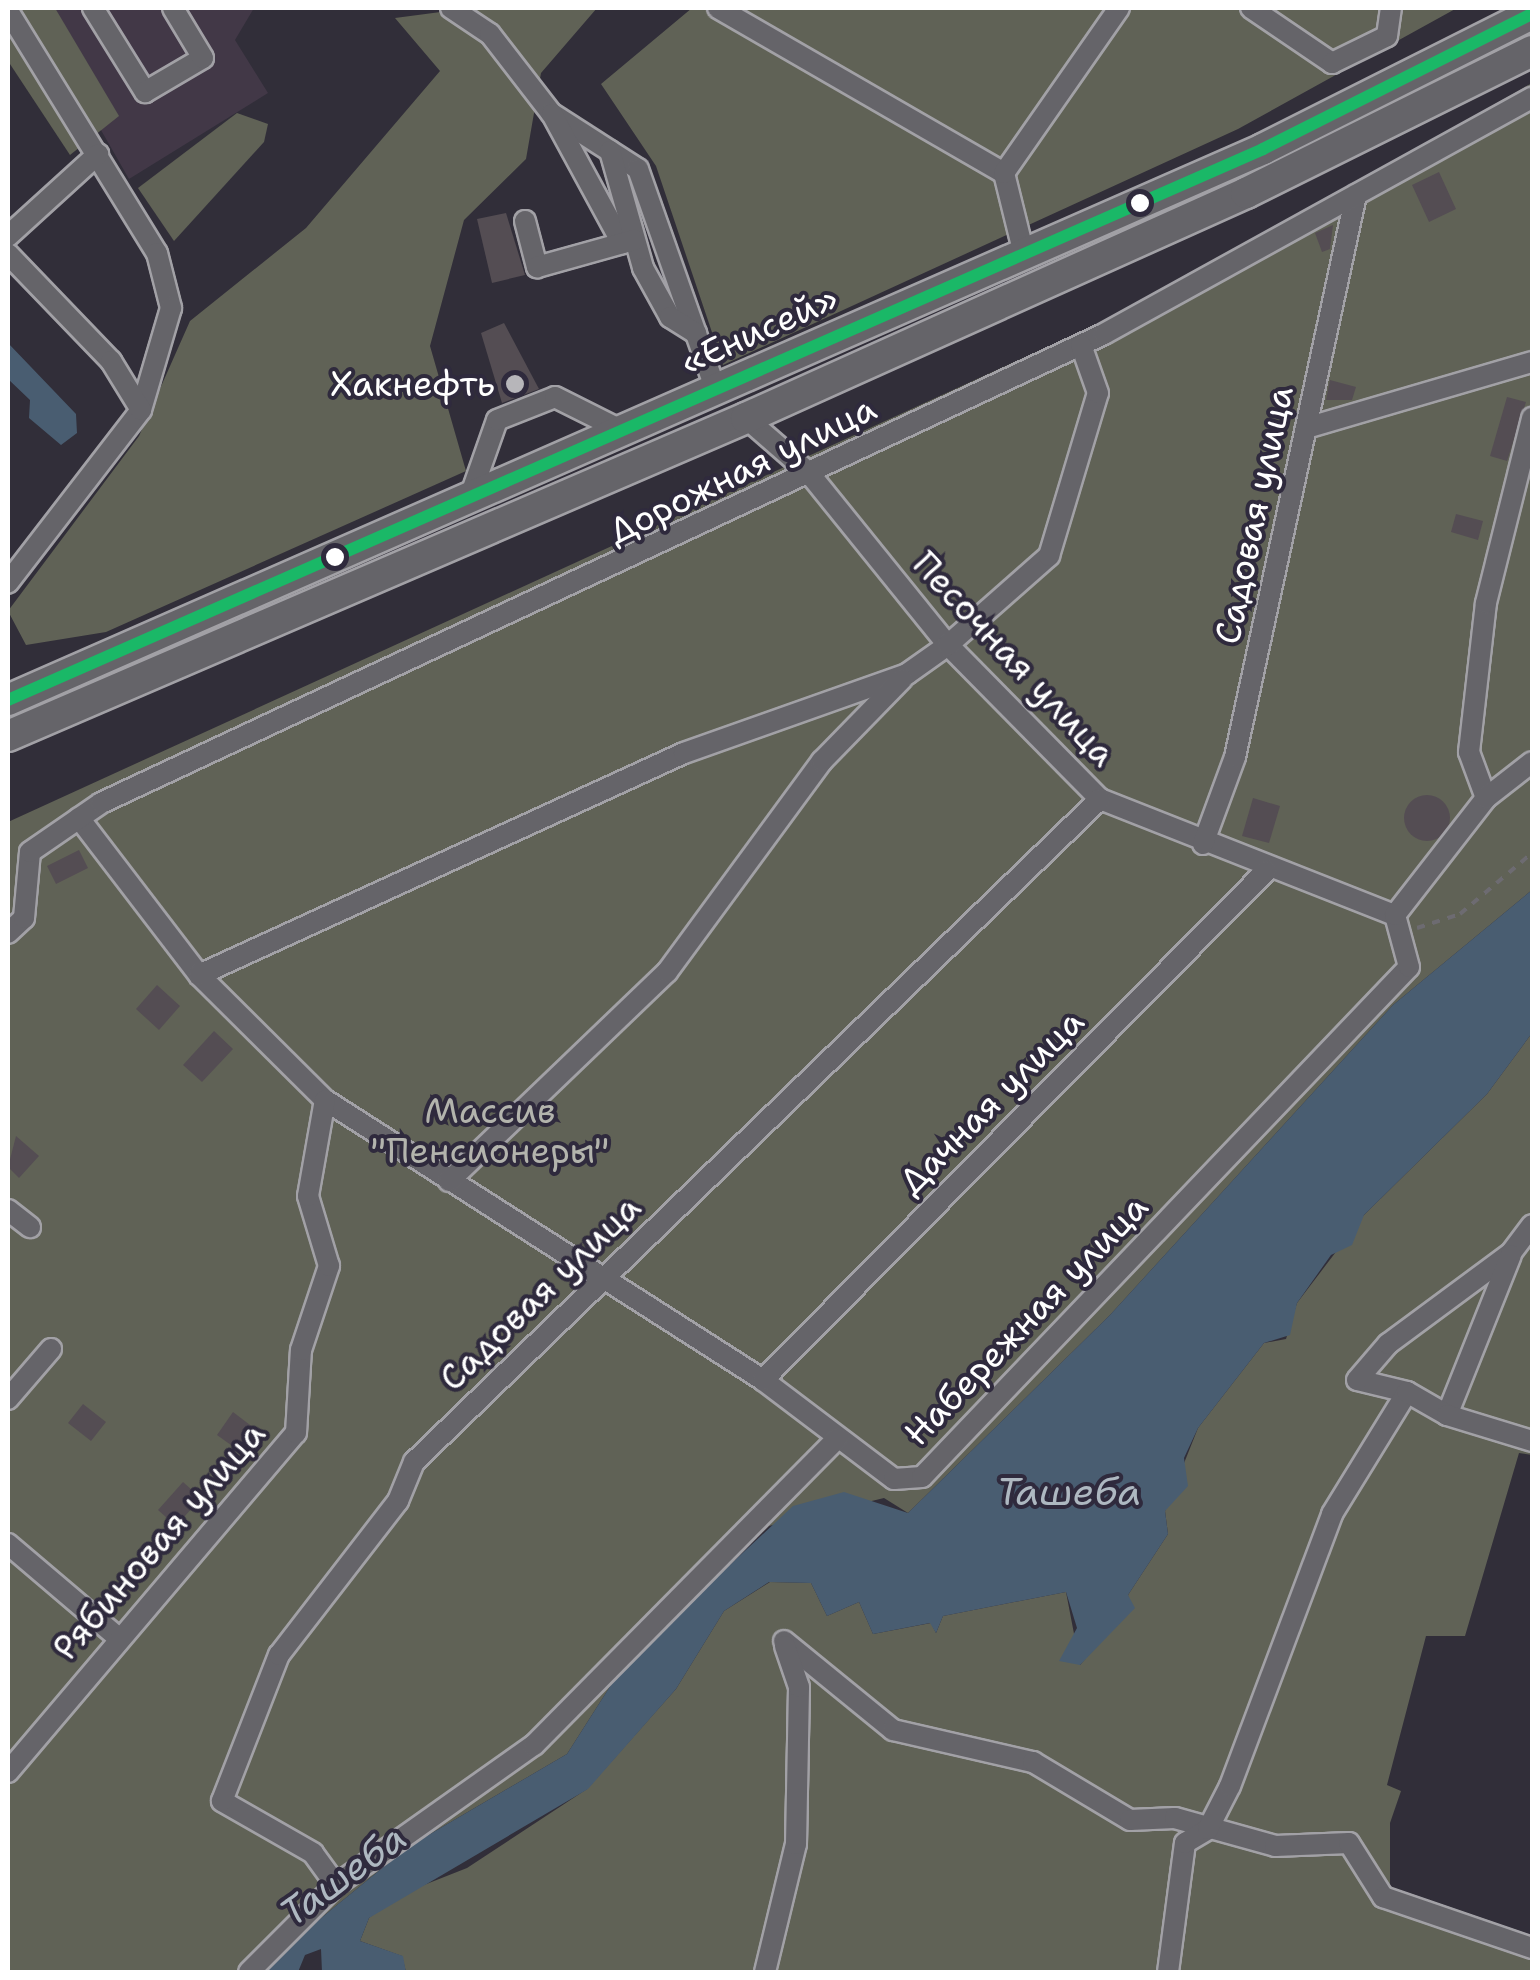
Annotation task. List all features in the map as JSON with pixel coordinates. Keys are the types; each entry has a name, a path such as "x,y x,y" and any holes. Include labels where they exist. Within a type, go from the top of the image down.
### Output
{"highway":[{"name":"«Енисей»","path":"8,700 1024,254 1370,98 1532,14"},
{"path":"8,736 746,418 1246,193 1532,51"}],"street":[{"path":"94,8 144,92 203,58 172,8"},
{"path":"451,8 490,34 552,113 670,317 696,333"},
{"path":"718,8 1004,173 1024,254"},
{"path":"1004,173 1119,8"},
{"path":"1250,8 1332,62 1354,58 1386,36 1391,8"},
{"path":"8,11 157,252 172,308 141,410 8,583"},
{"path":"1354,58 1370,98"},
{"name":"Дорожная улица","path":"8,933 24,918 30,852 79,818 1082,345 1532,98"},
{"path":"552,113 638,169 716,390"},
{"path":"610,151 628,242"},
{"path":"8,236 98,154"},
{"name":"Садовая улица","path":"1204,844 1235,758 1356,196"},
{"path":"524,221 537,267 628,242"},
{"path":"8,254 111,361 141,410"},
{"path":"449,1181 668,972 822,761 906,674 948,646 1049,556 1098,393 1082,345"},
{"path":"1306,428 1532,362"},
{"path":"471,494 497,420 555,397 622,430"},
{"name":"Песочная улица","path":"746,418 809,473 948,646 1100,799 1266,871 1396,915"},
{"path":"1486,798 1469,752 1486,604 1532,418"},
{"path":"200,975 684,752 906,674"},
{"path":"1396,915 1486,798 1532,762"},
{"name":"Садовая улица","path":"336,1885 313,1853 222,1801 279,1655 398,1501 414,1462 600,1278 1100,799"},
{"path":"79,818 200,975 326,1100 763,1380 838,1438 534,1745 336,1885 249,1972"},
{"name":"Дачная улица","path":"763,1380 1266,871"},
{"name":"Набережная улица","path":"838,1438 894,1479 922,1477 1409,967 1396,915"},
{"name":"Рябиновая улица","path":"8,1772 115,1635 296,1433 301,1350 329,1266 308,1196 326,1100"},
{"path":"8,1210 30,1227"},
{"path":"1446,1415 1511,1253 1532,1224"},
{"path":"1511,1253 1388,1344 1357,1380 1407,1392 1446,1415 1532,1440"},
{"path":"8,1398 51,1349"},
{"path":"1168,1972 1186,1844 1208,1828 1332,1514 1407,1392"},
{"path":"8,1544 115,1635"},
{"path":"765,1972 796,1844 799,1686 784,1641 893,1730 1033,1762 1130,1820 1208,1828 1275,1846 1348,1843 1383,1897 1532,1948"}],"path":[{"path":"1396,915 1422,931 1435,926 1532,853"}],"shaded area":[{"path":"31,8 254,8 235,40 268,93 129,179"}],"green space":[{"path":"8,8 55,8 119,116 70,155 8,61"},
{"path":"471,8 597,8 541,73 526,159 464,220 430,346 466,471 106,632 26,645 8,611 139,436 190,321 306,228 440,71 395,18"},
{"path":"692,8 1457,8 1238,129 723,365 656,166 601,84"},
{"name":"Массив \"Пенсионеры\"","path":"1532,83 1532,890 1393,1005 1110,1315 908,1513 884,1498 769,1526 625,1663 567,1754 408,1847 255,1972 8,1972 8,822 1163,294"},
{"path":"237,113 268,124 264,142 174,241 138,188"},
{"path":"1532,1033 1532,1455 1519,1453 1465,1636 1426,1636 1387,1785 1401,1791 1390,1823 1390,1887 1532,1936 1532,1972 406,1972 402,1956 360,1941 369,1918 396,1896 467,1868 587,1789 676,1689 724,1611 770,1582 811,1583 827,1616 859,1602 873,1634 931,1623 936,1633 943,1616 1066,1592 1080,1665 1130,1608 1128,1595 1168,1534 1165,1511 1198,1428 1264,1343 1286,1339 1297,1303 1364,1215 1487,1094"}],"water":[{"path":"8,343 76,414 77,433 61,445 29,418 30,400 8,379"},
{"name":"Ташеба","path":"1532,890 1532,1033 1487,1094 1364,1215 1352,1245 1331,1255 1297,1303 1290,1335 1264,1343 1198,1428 1184,1458 1188,1486 1165,1511 1168,1534 1128,1595 1135,1608 1080,1665 1059,1661 1077,1628 1066,1592 943,1616 936,1633 930,1623 873,1634 859,1602 827,1616 811,1583 769,1582 724,1611 676,1689 588,1789 369,1918 360,1941 403,1956 406,1972 322,1972 321,1949 305,1955 298,1972 255,1972 408,1847 567,1754 625,1663 793,1506 844,1492 908,1513 1110,1315 1393,1005"}],"building":[{"path":"1439,172 1456,209 1429,222 1412,185"},
{"path":"506,213 525,275 492,283 477,219"},
{"path":"1333,225 1330,249 1322,252 1315,233"},
{"path":"504,323 539,389 502,403 481,333"},
{"path":"1330,380 1356,387 1352,400 1326,400"},
{"path":"1507,397 1526,402 1507,461 1490,456"},
{"path":"1456,514 1483,521 1478,540 1451,532"},
{"path":"1427,795 1443,802 1450,818 1443,834 1427,841 1411,834 1404,818 1411,802"},
{"path":"1253,798 1280,806 1269,843 1242,836"},
{"path":"79,850 88,868 56,884 47,866"},
{"path":"157,985 180,1006 159,1030 136,1009"},
{"path":"214,1031 233,1049 202,1082 183,1065"},
{"path":"16,1136 39,1156 19,1178 8,1167"},
{"path":"83,1404 106,1422 91,1441 68,1423"},
{"path":"233,1412 258,1431 242,1453 217,1435"},
{"path":"183,1482 201,1498 176,1526 158,1510"}],"transit line":[{"path":"8,700 1263,149 1532,14"}],"place":[{"name":"Хакнефть","path":"515,384"}]}
